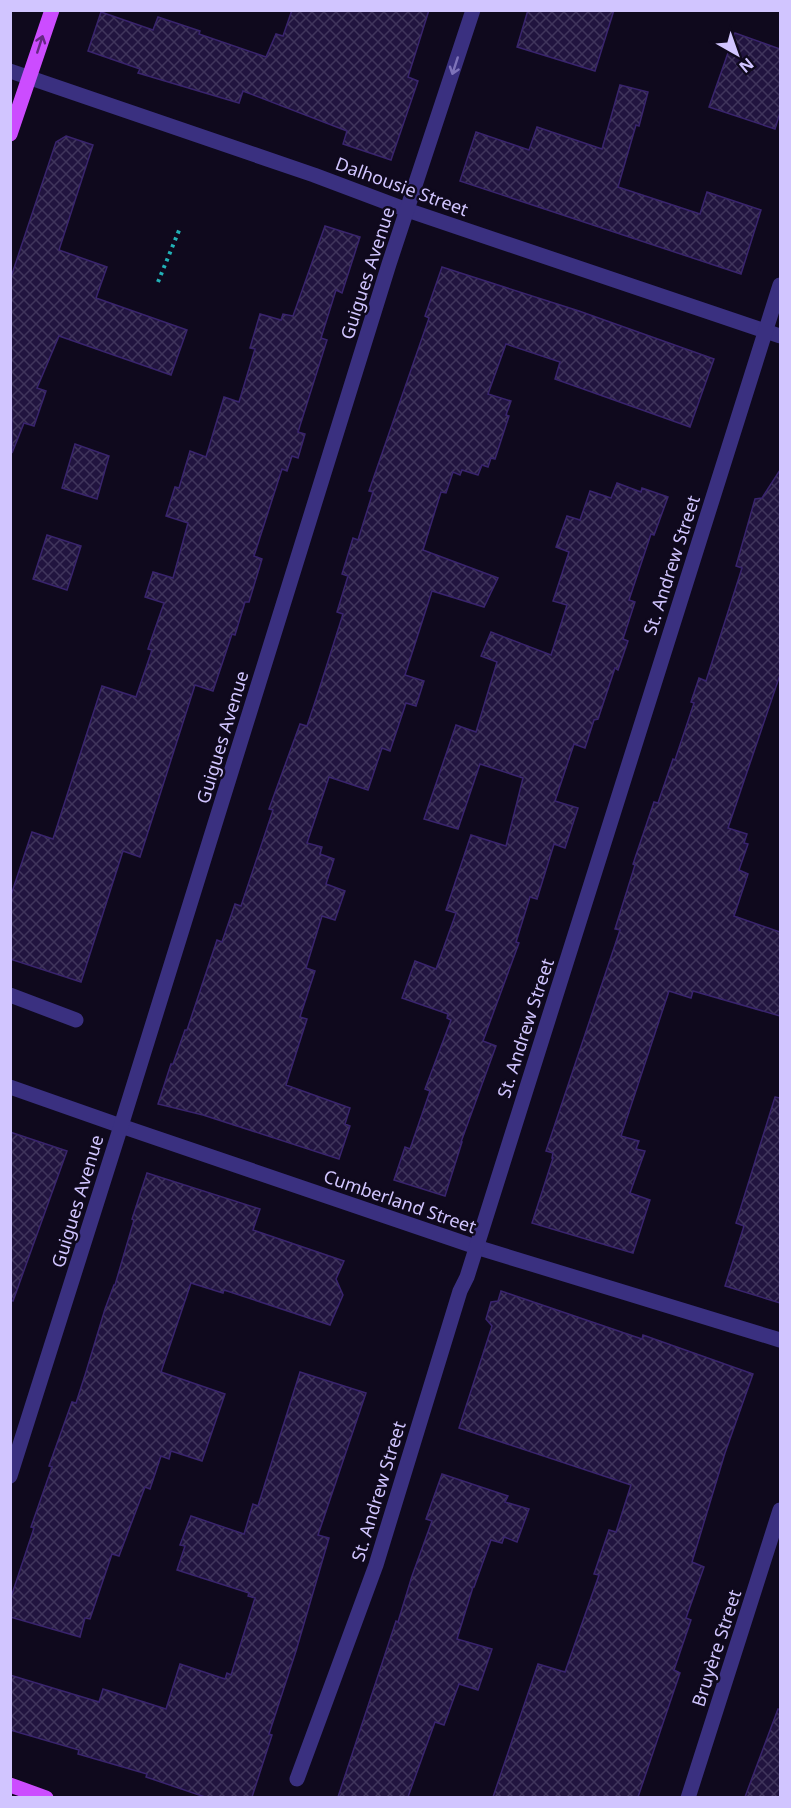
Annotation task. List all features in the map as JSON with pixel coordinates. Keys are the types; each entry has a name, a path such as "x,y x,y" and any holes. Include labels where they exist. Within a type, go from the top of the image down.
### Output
{"main road":[{"path":"10,134 52,10"},
{"path":"10,1785 46,1797"}],"street":[{"name":"Guigues Avenue","path":"10,1476 389,264 473,10"},
{"name":"Dalhousie Street","path":"10,70 303,171 407,210 780,336"},
{"name":"St. Andrew Street","path":"297,1779 376,1565 460,1291 467,1277 780,285"},
{"path":"10,995 76,1020"},
{"name":"Cumberland Street","path":"10,1087 476,1247 780,1340"},
{"name":"Bruyère Street","path":"688,1797 780,1510"}],"path":[{"path":"158,282 180,228"}],"building":[{"path":"292,10 429,10 408,77 418,81 391,160 343,144 347,131 243,91 239,103 138,73 140,69 88,51 101,12 153,30 158,17 266,57 276,34 283,36"},
{"path":"528,10 614,10 595,71 517,47"},
{"path":"735,33 780,49 780,113 775,129 709,107"},
{"path":"620,85 648,92 618,187 700,214 707,192 761,210 741,274 460,181 476,132 529,150 537,127 602,149"},
{"path":"66,136 93,145 59,250 107,267 96,298 187,330 171,375 59,336 37,388 46,391 34,426 24,423 12,453 10,280 56,142"},
{"path":"325,226 360,237 342,293 336,290 321,338 327,340 298,432 305,434 298,458 292,456 287,471 282,469 254,556 262,559 249,602 245,602 235,635 232,634 213,691 195,685 140,857 123,851 81,982 10,959 10,898 32,832 53,839 102,686 136,697 152,650 148,649 164,603 145,597 153,572 173,578 188,523 166,516 175,487 179,488 190,451 206,457 224,397 239,402 255,349 250,348 260,314 281,320 283,314 293,316"},
{"path":"442,267 579,311 714,359 690,427 555,379 560,362 506,344 488,394 511,401 506,415 509,416 495,459 491,458 488,467 482,465 478,475 462,470 460,475 453,472 446,493 441,492 423,550 498,578 484,607 432,591 405,675 424,681 416,706 406,703 390,751 382,748 368,790 329,777 307,843 322,847 320,854 334,859 326,884 345,891 335,920 322,916 306,968 315,971 300,1017 307,1019 286,1085 350,1108 345,1124 350,1126 339,1159 203,1115 158,1104 171,1064 173,1064 185,1030 187,1030 217,940 222,942 235,904 241,906 273,810 269,809 300,724 307,726 343,614 337,612 348,576 342,574 353,538 358,540 373,492 369,491 429,318 425,316"},
{"path":"75,444 109,456 97,499 62,488"},
{"path":"780,470 780,675 728,828 747,834 744,843 748,844 739,870 748,874 734,916 780,932 780,1016 693,991 691,998 669,991 621,1136 639,1141 636,1149 645,1151 630,1193 650,1200 633,1253 532,1223 553,1158 553,1153 546,1151 620,930 615,929 635,865 633,864 654,802 658,803 673,759 675,760 694,703 691,702 699,678 706,681 742,568 736,566 755,499 762,498"},
{"path":"617,483 641,492 642,488 668,497 654,535 651,534 629,600 635,602 623,639 628,641 618,670 615,668 598,719 594,720 585,748 574,744 555,801 578,808 565,848 554,844 537,899 530,897 516,942 519,943 483,1041 496,1046 461,1142 445,1196 394,1180 405,1147 410,1149 430,1091 425,1089 451,1020 447,1018 448,1014 402,998 415,961 436,969 456,913 446,910 471,835 506,846 523,778 480,764 458,829 424,819 456,725 476,732 497,662 481,656 491,632 551,655 567,605 553,601 569,552 556,547 567,516 580,520 590,491 611,498"},
{"path":"47,535 81,546 67,590 33,579"},
{"path":"775,1097 780,1098 780,1303 725,1286 744,1226 736,1223"},
{"path":"10,1132 67,1151 13,1301 10,1300"},
{"path":"147,1173 260,1209 253,1230 344,1261 336,1279 343,1295 330,1325 224,1290 223,1293 191,1283 161,1372 225,1394 202,1461 171,1451 169,1459 161,1456 150,1489 145,1487 119,1556 112,1554 90,1619 85,1618 80,1637 10,1617 10,1600 34,1528 31,1527 52,1467 49,1466 72,1402 76,1403 105,1309 115,1285"},
{"path":"501,1291 642,1339 643,1335 753,1374 725,1453 692,1562 704,1567 686,1618 691,1620 674,1670 680,1673 638,1797 493,1797 538,1664 565,1672 599,1575 594,1574 609,1530 616,1532 631,1485 459,1428 492,1326 486,1319 491,1302 498,1301"},
{"path":"300,1372 366,1393 318,1535 329,1538 252,1797 205,1797 146,1777 147,1774 78,1754 79,1750 10,1730 10,1675 99,1702 103,1689 166,1709 180,1664 225,1679 227,1673 231,1675 255,1598 248,1596 249,1593 177,1570 185,1546 180,1545 191,1516 244,1534 253,1504 258,1506"},
{"path":"442,1474 508,1496 505,1502 529,1509 517,1542 504,1537 502,1543 491,1540 457,1639 492,1649 478,1690 459,1684 444,1725 435,1722 408,1797 338,1797 396,1621 398,1622 432,1521 426,1519"},
{"path":"778,1709 780,1710 780,1797 745,1797"}]}
